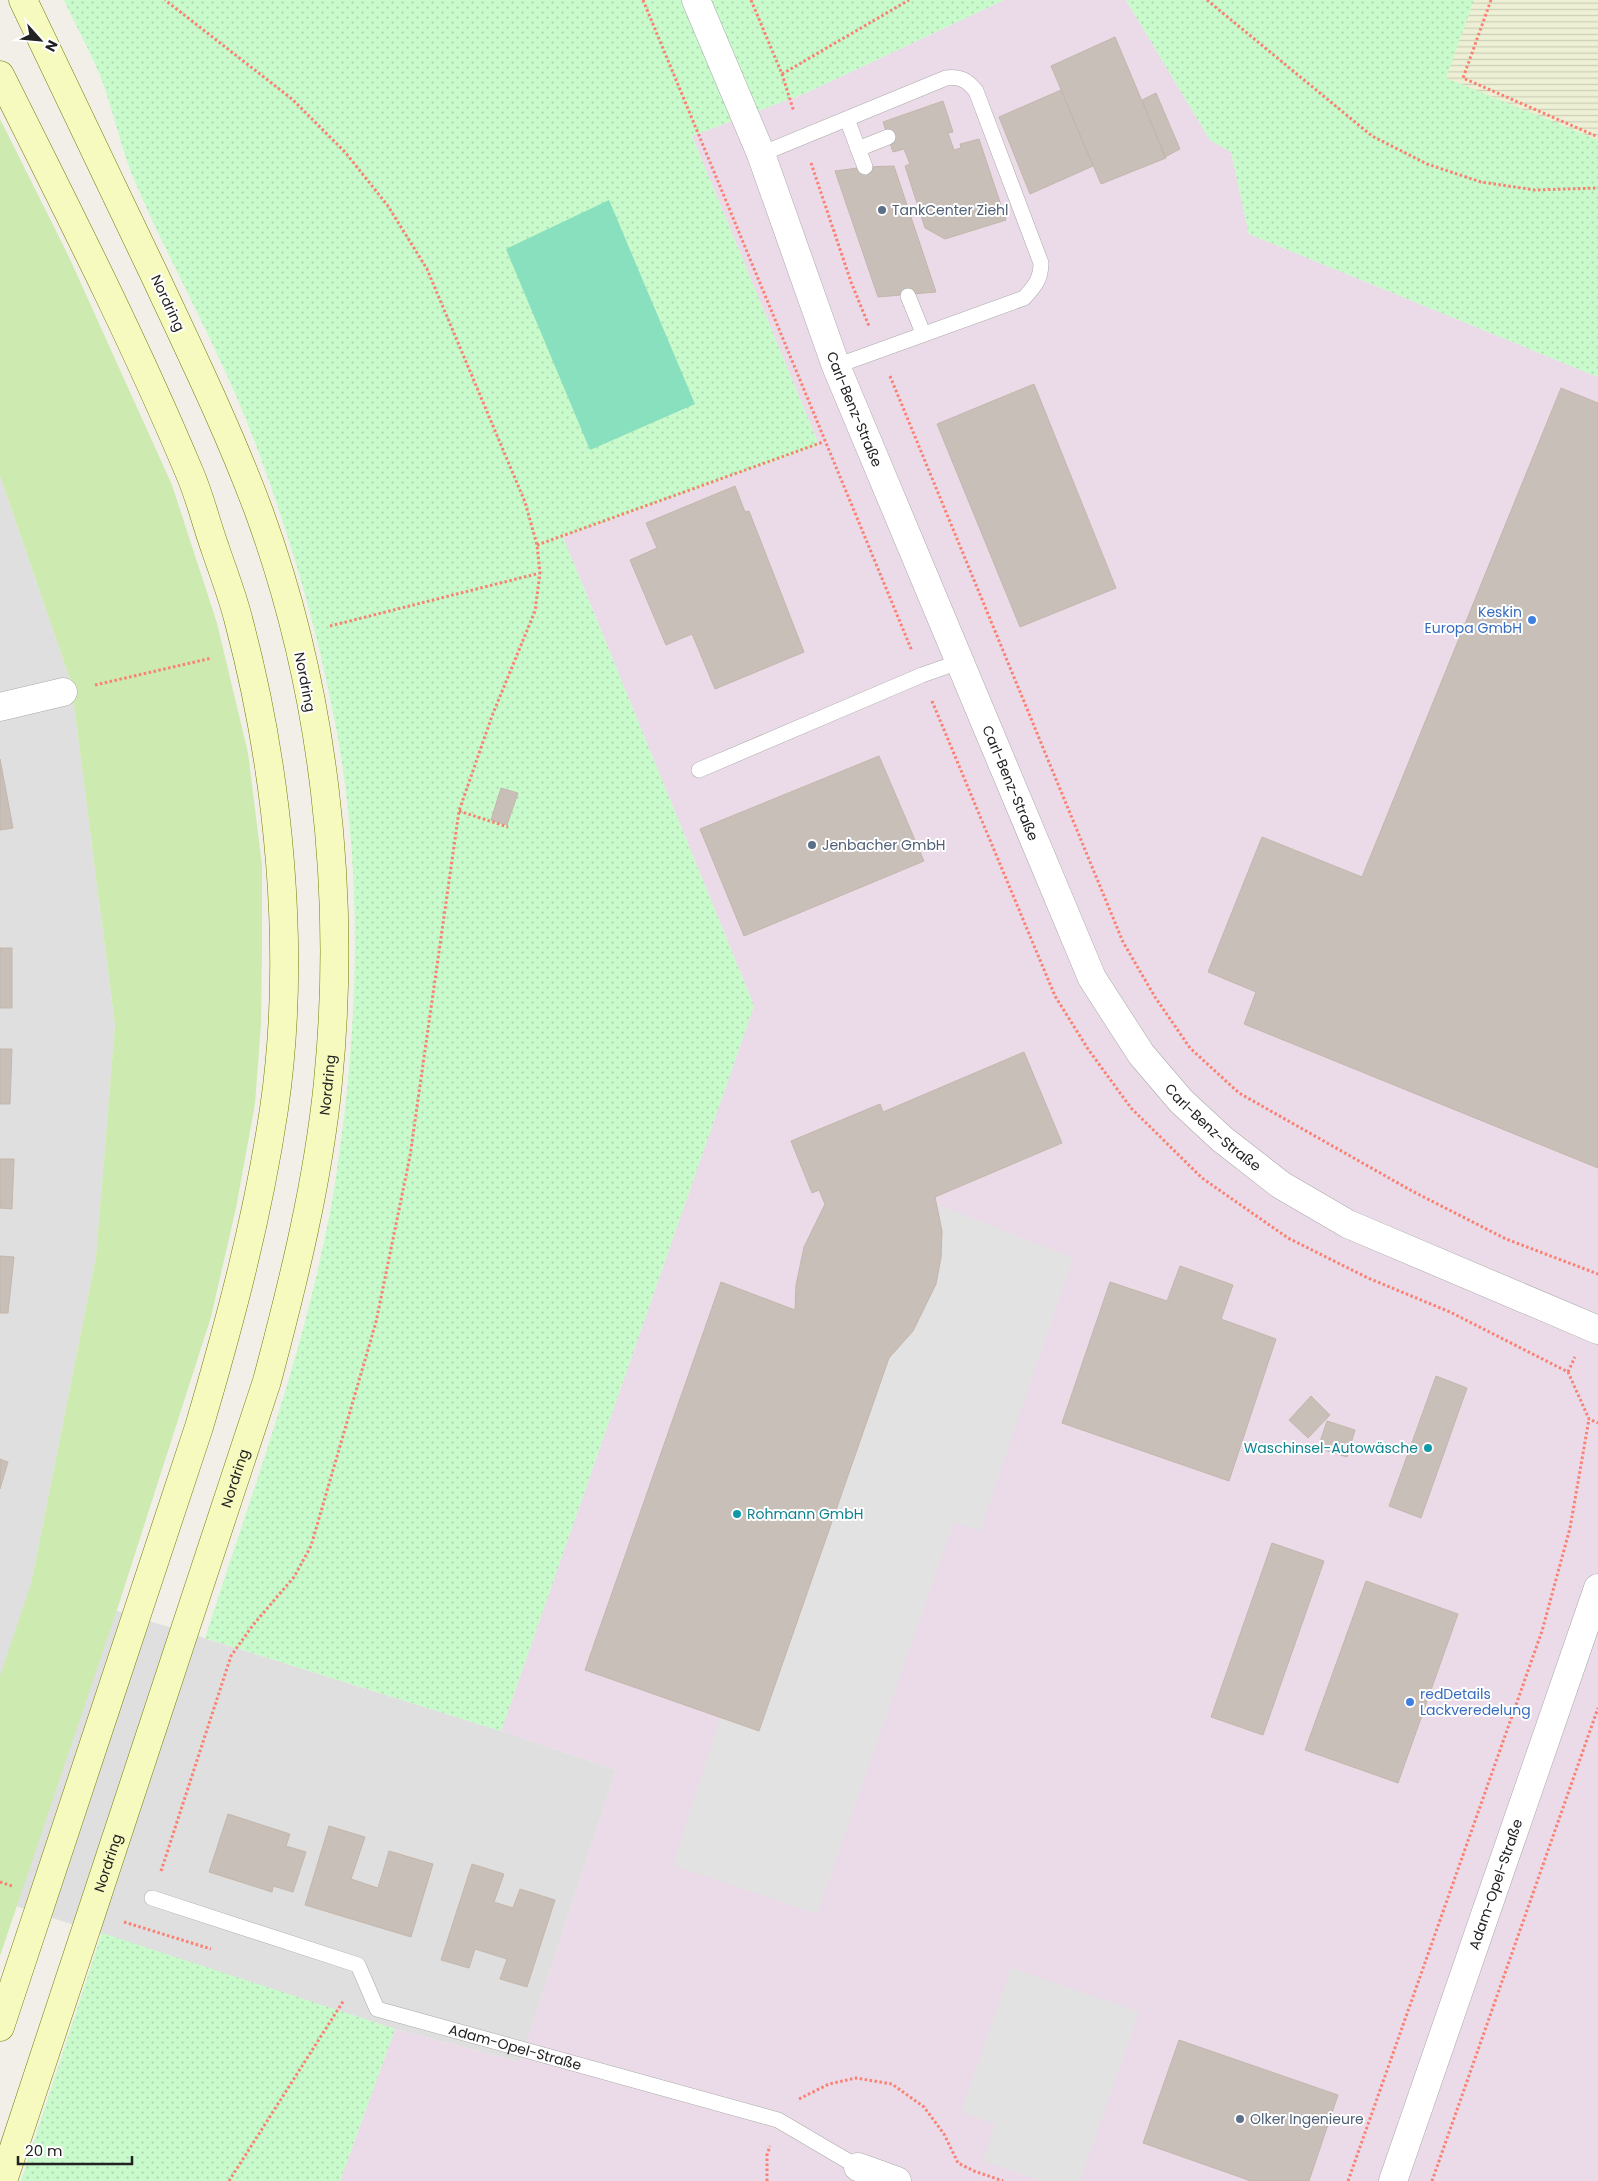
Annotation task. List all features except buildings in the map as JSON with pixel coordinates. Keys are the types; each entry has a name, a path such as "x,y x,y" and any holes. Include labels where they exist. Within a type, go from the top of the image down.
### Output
{"main road":[{"name":"Nordring","path":"3,2181 267,1381 296,1272 314,1182 328,1083 335,970 332,854 322,763 295,628 259,512 224,422 23,0"},
{"path":"0,75 91,257 191,476 239,621 268,752 281,868 283,955 281,1022 274,1106 256,1215 228,1328 199,1427 0,2027"}],"street":[{"name":"Carl-Benz-Straße","path":"696,0 761,154 836,366 1092,978 1141,1054 1181,1102 1222,1139 1281,1185 1348,1224 1598,1330"},
{"path":"0,707 63,692"},
{"name":"Adam-Opel-Straße","path":"1393,2181 1598,1588"},
{"name":"Adam-Opel-Straße","path":"858,2167 897,2181"}],"lane":[{"path":"761,154 946,78 956,76 969,82 976,91 1041,263 1041,273 1037,284 1024,298 836,366"},
{"path":"847,119 865,167"},
{"path":"858,148 888,137"},
{"path":"908,296 923,333"},
{"path":"699,770 922,675 959,662"},
{"name":"Adam-Opel-Straße","path":"152,1898 358,1965 377,2010 778,2120 858,2167"}],"path":[{"path":"152,1898 231,1656 253,1624 294,1577 311,1546 376,1322 410,1156 459,811 492,716 535,611 540,573 536,545 525,502 427,269 388,206 345,152 292,99 165,0"},
{"path":"751,0 782,74 851,282 1123,942 1155,997 1190,1048 1239,1093 1412,1191 1506,1239 1598,1274"},
{"path":"782,74 908,0"},
{"path":"1207,0 1372,136 1427,164 1481,182 1526,189 1598,188"},
{"path":"1491,0 1463,78 1598,137"},
{"path":"536,545 823,442"},
{"path":"327,627 540,573"},
{"path":"63,692 212,658"},
{"path":"459,811 508,828"},
{"path":"1348,2181 1542,1631 1570,1528 1589,1419 1568,1372"},
{"path":"1589,1419 1598,1423"},
{"path":"1432,2181 1598,1708"},
{"path":"0,1882 12,1886"},
{"path":"229,2181 350,1991"},
{"path":"767,2181 767,2155 778,2120 802,2097 829,2084 856,2078 892,2084 924,2106 944,2134 958,2163 1003,2181"}],"shaded area":[{"path":"1004,0 1126,0 1210,140 1231,152 1249,234 1598,377 1598,2181 340,2181 395,2029 520,2062 616,1770 501,1731 754,1006 563,537 819,445 692,136 806,93"},
{"path":"0,476 71,682 115,1025 96,1257 31,1584 501,1731 616,1770 520,2062 395,2029 0,1901"},
{"path":"939,1205 1073,1258 980,1531 954,1522 817,1914 673,1865 720,1718 759,1730 889,1358 913,1331 936,1284 941,1258 942,1231"},
{"path":"1011,1968 1139,2012 1080,2181 1042,2181 983,2161 995,2124 961,2112"}],"green space":[{"path":"64,0 1004,0 806,93 692,136 819,445 563,537 754,1006 501,1731 205,1638 296,1356 311,1299 335,1183 348,1077 354,970 355,916 348,809 333,713 314,627 289,542 261,458 233,388 136,184 101,78"},
{"path":"1126,0 1474,0 1446,78 1598,140 1598,377 1249,234 1231,152 1210,140"},
{"path":"1474,0 1598,0 1598,141 1445,78"},
{"path":"0,119 69,257 172,485 217,623 248,753 262,865 262,950 261,1024 255,1104 236,1208 211,1317 117,1610 0,1956 0,1676 31,1584 96,1257 115,1025 71,682 0,476"},
{"path":"609,200 695,404 590,450 506,249"},
{"path":"102,1933 395,2029 340,2181 21,2181"}],"place":[{"name":"TankCenter Ziehl","path":"882,210"},
{"name":"Keskin Europa GmbH","path":"1532,620"},
{"name":"Jenbacher GmbH","path":"812,845"},
{"name":"Waschinsel-Autowäsche","path":"1428,1448"},
{"name":"Rohmann GmbH","path":"737,1514"},
{"name":"redDetails Lackveredelung","path":"1410,1702"},
{"name":"Olker Ingenieure","path":"1240,2119"}]}
